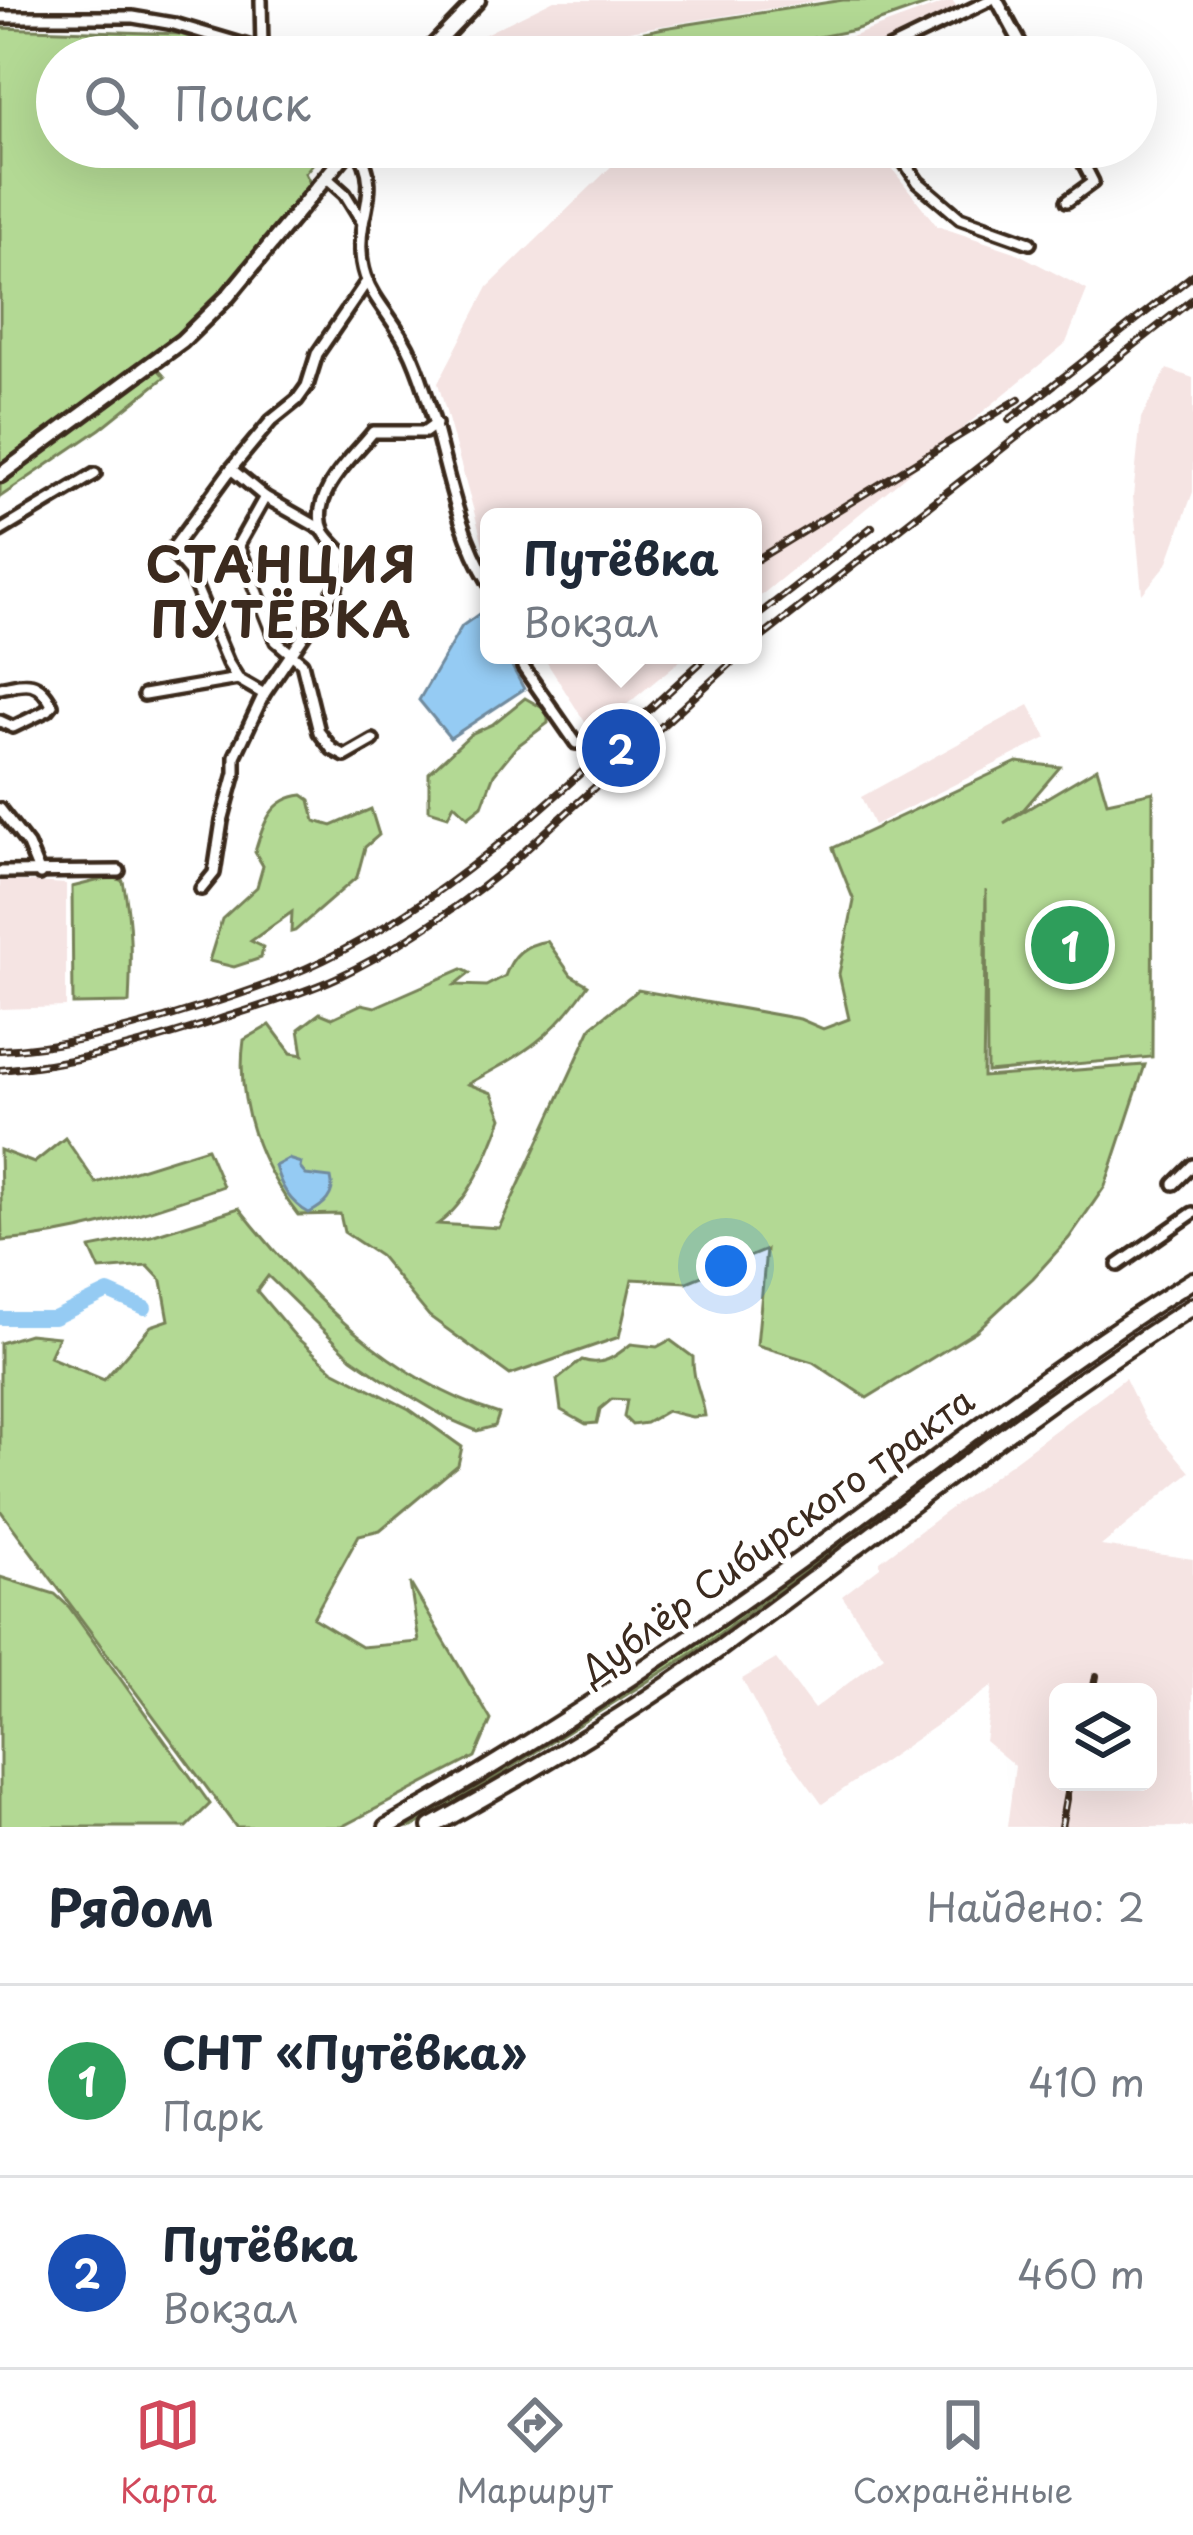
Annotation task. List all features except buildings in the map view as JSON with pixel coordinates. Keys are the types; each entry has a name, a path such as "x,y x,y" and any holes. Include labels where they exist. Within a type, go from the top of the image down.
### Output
{"main road":[{"path":"443,36 478,0"},
{"path":"0,475 182,340 228,296 335,168"},
{"name":"Дублёр Сибирского тракта","path":"387,1827 486,1771 660,1658 1037,1383 1193,1280"},
{"name":"Дублёр Сибирского тракта","path":"431,1827 586,1736 713,1653 1055,1396 1189,1310"}],"street":[{"path":"260,0 262,36"},
{"path":"917,36 993,0 1015,36"},
{"path":"0,16 113,14 216,36"},
{"path":"368,168 370,192 359,241 365,284 410,350 436,424 451,490 480,568"},
{"path":"911,168 918,182 960,218 1030,243"},
{"path":"1067,201 1093,182 1086,168"},
{"path":"327,178 346,194 363,223"},
{"path":"264,694 238,679 190,573 171,551 230,469 271,421 297,400 307,386 316,354 365,284"},
{"path":"322,530 322,504 334,478 374,431 425,432 436,424"},
{"path":"201,889 214,873 236,773 235,756 264,694 318,618 343,569 343,554 322,530 230,469"},
{"path":"0,531 95,474"},
{"path":"265,496 238,545 277,641 302,663 320,731 332,749 345,756 373,740"},
{"path":"523,664 576,743"},
{"path":"144,695 238,679"},
{"path":"0,688 33,682 52,704 13,727 0,721"},
{"path":"0,808 28,845 40,874"},
{"path":"0,872 119,871"},
{"path":"1174,1184 1193,1165"},
{"path":"1118,1265 1193,1213"}],"shaded area":[{"path":"554,0 824,0 597,36 481,36"},
{"path":"952,0 958,8 899,36 853,36"},
{"path":"610,168 891,168 937,226 1015,252 1087,290 1066,343 762,595 762,508 480,508 480,533 438,383 488,287"},
{"path":"1167,369 1193,378 1193,492 1167,564 1142,594 1133,497 1141,418"},
{"path":"548,664 676,664 592,733"},
{"path":"1029,705 1047,738 874,825 861,797"},
{"path":"0,880 66,884 66,1007 0,1009"},
{"path":"1125,1378 1145,1419 1190,1472 1101,1546 1193,1559 1193,1827 1007,1827 1015,1766 985,1741 993,1686 822,1804 770,1732 742,1679 776,1659 814,1709 884,1656 842,1596 880,1567 880,1561"}],"green space":[{"path":"843,0 940,0 824,36 625,36"},
{"path":"0,28 186,36 36,36 36,168 309,168 305,173 311,185 245,267 170,341 116,385 0,465"},
{"path":"157,368 165,377 100,429 0,497 0,484"},
{"path":"525,698 548,711 548,723 516,747 494,774 482,806 468,817 454,804 448,816 429,810 429,773 471,734 493,724"},
{"path":"1017,762 1060,767 1024,809 1004,823 1097,768 1107,802 1153,792 1152,1057 987,1072 986,889 983,1077 1145,1065 1105,1186 1069,1238 976,1331 867,1398 813,1362 757,1345 766,1250 687,1282 632,1279 619,1337 510,1375 429,1316 380,1256 344,1232 340,1214 298,1215 272,1176 247,1110 244,1040 270,1025 291,1053 303,1055 299,1029 320,1013 332,1018 362,1004 375,1007 462,969 470,973 455,985 486,986 505,976 520,952 547,941 571,975 588,985 562,1019 535,1043 468,1084 492,1093 502,1118 468,1190 438,1224 499,1228 592,1026 638,990 800,1019 823,1029 849,1019 839,974 854,901 833,848"},
{"path":"303,795 310,800 315,821 332,826 371,809 379,835 365,847 357,877 295,931 291,932 292,912 251,941 263,947 261,958 234,967 209,961 222,919 257,887 263,866 255,852 265,822 283,801"},
{"path":"112,877 123,881 128,912 129,1003 73,1004 72,887"},
{"path":"65,1138 96,1183 207,1148 223,1186 87,1228 2,1241 0,1150 34,1163"},
{"path":"239,1208 323,1303 386,1357 459,1399 499,1414 495,1426 477,1431 449,1419 352,1358 268,1276 257,1291 295,1336 333,1370 409,1409 462,1447 458,1465 380,1530 359,1535 313,1618 361,1647 419,1642 410,1583 491,1720 475,1757 341,1827 236,1827 0,1510 0,1343 29,1334 58,1337 49,1357 104,1380 151,1326 169,1320 162,1281 148,1266 100,1270 90,1248 151,1236"},
{"path":"670,1340 693,1357 705,1416 667,1411 632,1425 624,1417 627,1400 612,1399 600,1409 597,1423 586,1424 561,1410 557,1380 582,1360 602,1361 631,1344 657,1347"},
{"path":"1030,1395 1034,1401 696,1651 451,1805 412,1827 396,1827 537,1745 689,1646"},
{"path":"0,1577 55,1594 69,1607 210,1804 187,1827 0,1827"}],"water":[{"path":"480,614 480,664 511,664 524,689 450,738 419,700 462,626"},
{"path":"288,1159 301,1163 306,1175 331,1178 327,1200 309,1213 291,1199 280,1181 275,1166"}],"waterway":[{"path":"0,1318 54,1318 108,1292 145,1308"}],"railway":[{"path":"1009,420 1193,275"},
{"path":"762,637 1193,299"},
{"path":"762,556 1019,399"},
{"path":"762,612 872,527"},
{"path":"0,1050 142,1025 257,988 324,960 430,897 479,860 699,664"},
{"path":"0,1070 78,1059 181,1032 304,991 381,954 446,914 506,868 730,664"},
{"path":"1095,1683 1096,1676"},
{"path":"1061,1827 1067,1791"}],"place":[{"name":"Путёвка","path":"621,748"},
{"name":"СНТ «Путёвка»","path":"1070,945"}],"district":[{"name":"СТАНЦИЯ ПУТЁВКА","path":"282,590"}]}
